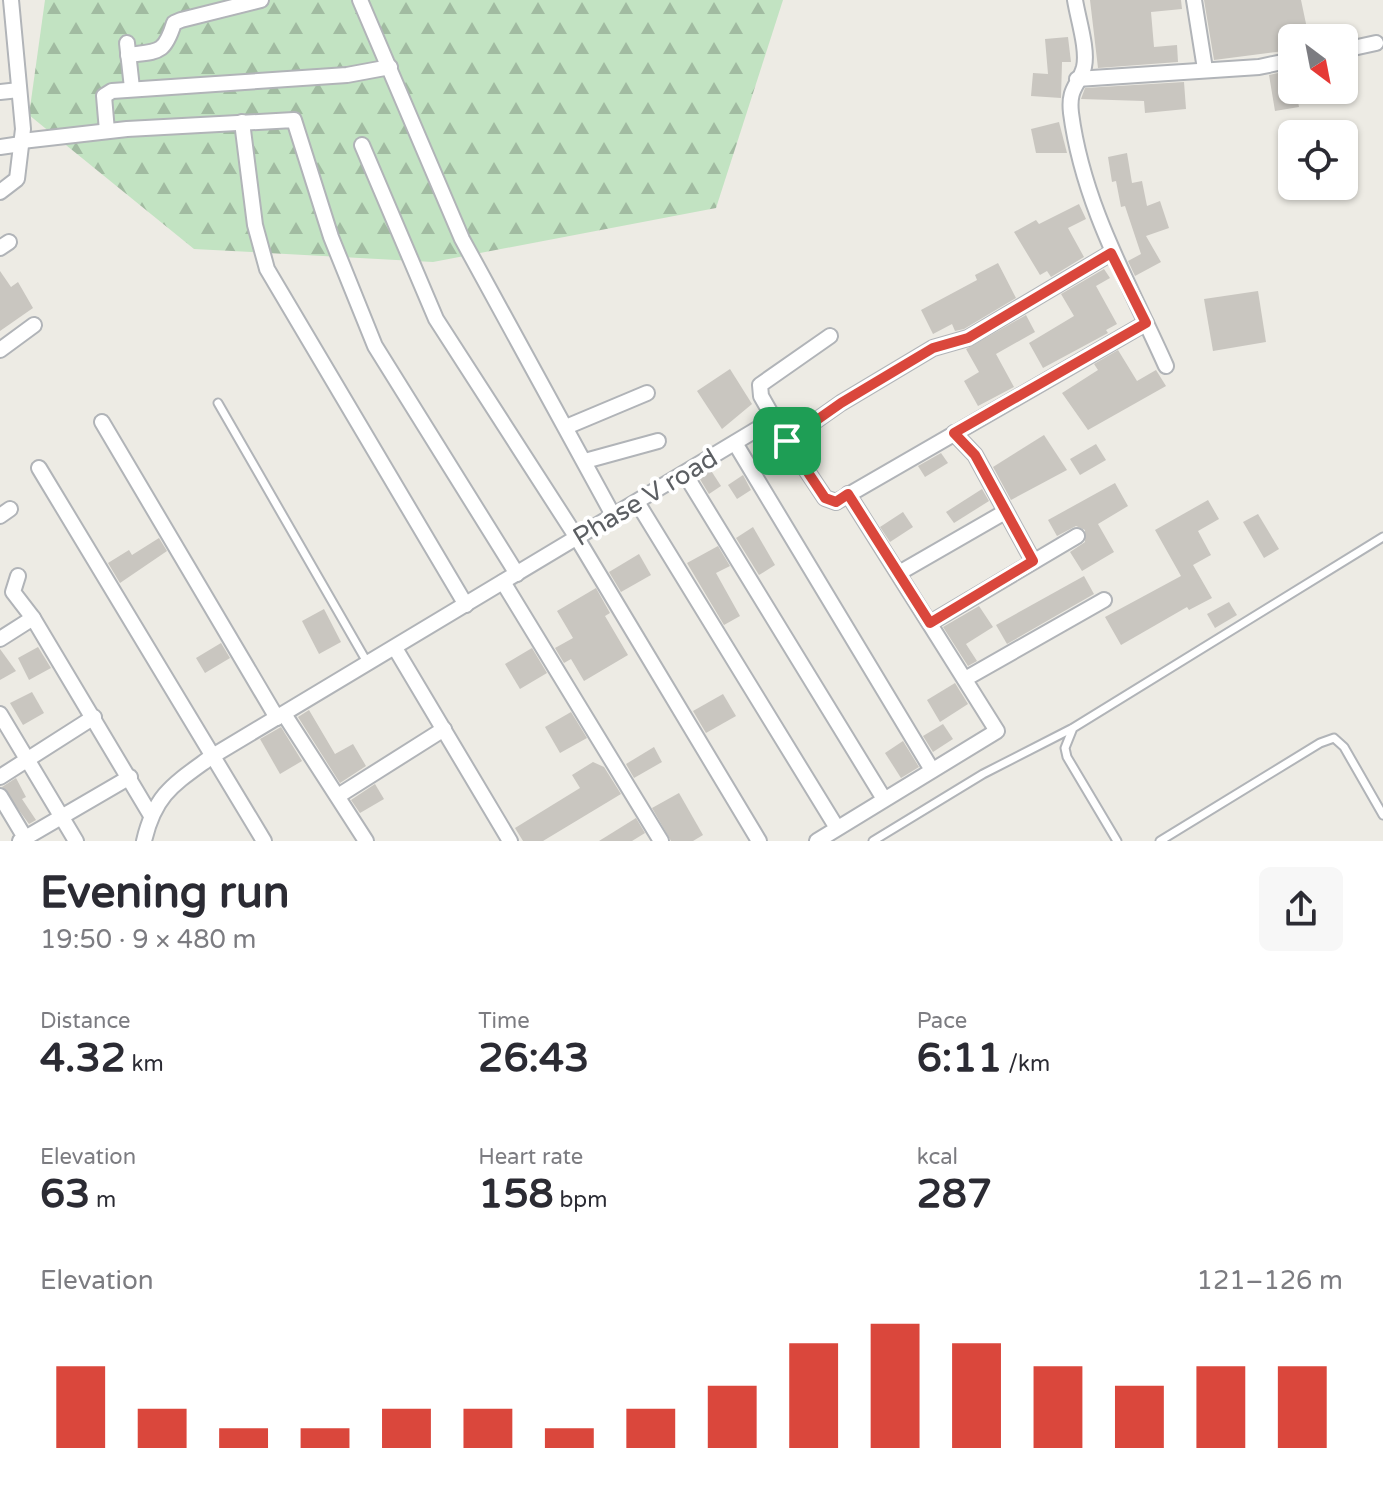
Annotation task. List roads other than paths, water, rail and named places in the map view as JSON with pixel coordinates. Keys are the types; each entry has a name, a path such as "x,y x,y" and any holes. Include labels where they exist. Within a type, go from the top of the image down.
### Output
{"street":[{"path":"0,192 17,179 21,142 19,90 6,16 11,0"},
{"path":"132,88 128,49 161,50 168,43 174,23 261,0"},
{"path":"360,0 462,239 614,517"},
{"path":"1075,0 1084,63 1071,92 1071,112 1089,194 1111,253 1166,366"},
{"path":"1194,0 1205,69"},
{"path":"1358,47 1376,43"},
{"path":"1077,79 1259,67 1278,63"},
{"path":"107,131 104,96 112,91 347,75 390,67"},
{"path":"0,92 19,90"},
{"path":"0,147 107,131 289,118 296,122 331,237 375,346 517,574"},
{"path":"242,122 255,225 267,269 466,605"},
{"path":"362,145 436,319 577,538 759,841"},
{"path":"787,441 841,403 933,348 968,338 1111,253"},
{"path":"830,336 760,385 761,396 774,419 779,421 787,441 825,498 836,502 1146,323"},
{"path":"0,350 34,325"},
{"path":"566,427 647,393"},
{"name":"Phase V road","path":"144,841 150,814 165,792 211,757 774,419"},
{"path":"102,422 280,716 338,796 366,841"},
{"path":"954,433 975,455 1033,561"},
{"path":"585,461 658,441"},
{"path":"735,443 932,770"},
{"path":"39,468 264,841"},
{"path":"685,474 884,799"},
{"path":"817,841 997,731 848,494"},
{"path":"637,502 837,828"},
{"path":"899,573 1005,512"},
{"path":"930,623 1077,536"},
{"path":"18,576 13,592 33,618 150,814"},
{"path":"503,582 661,841"},
{"path":"965,679 1104,600"},
{"path":"0,639 33,618"},
{"path":"395,648 510,841"},
{"path":"0,714 76,841"},
{"path":"0,777 94,717"},
{"path":"338,796 444,729"},
{"path":"0,796 24,840 130,777"}],"lane":[{"path":"218,403 368,664"},
{"path":"873,841 983,774 1073,728 1383,537"},
{"path":"1073,728 1065,748 1067,757 1117,841"},
{"path":"1160,841 1320,743 1334,738 1344,747 1383,815"}]}
